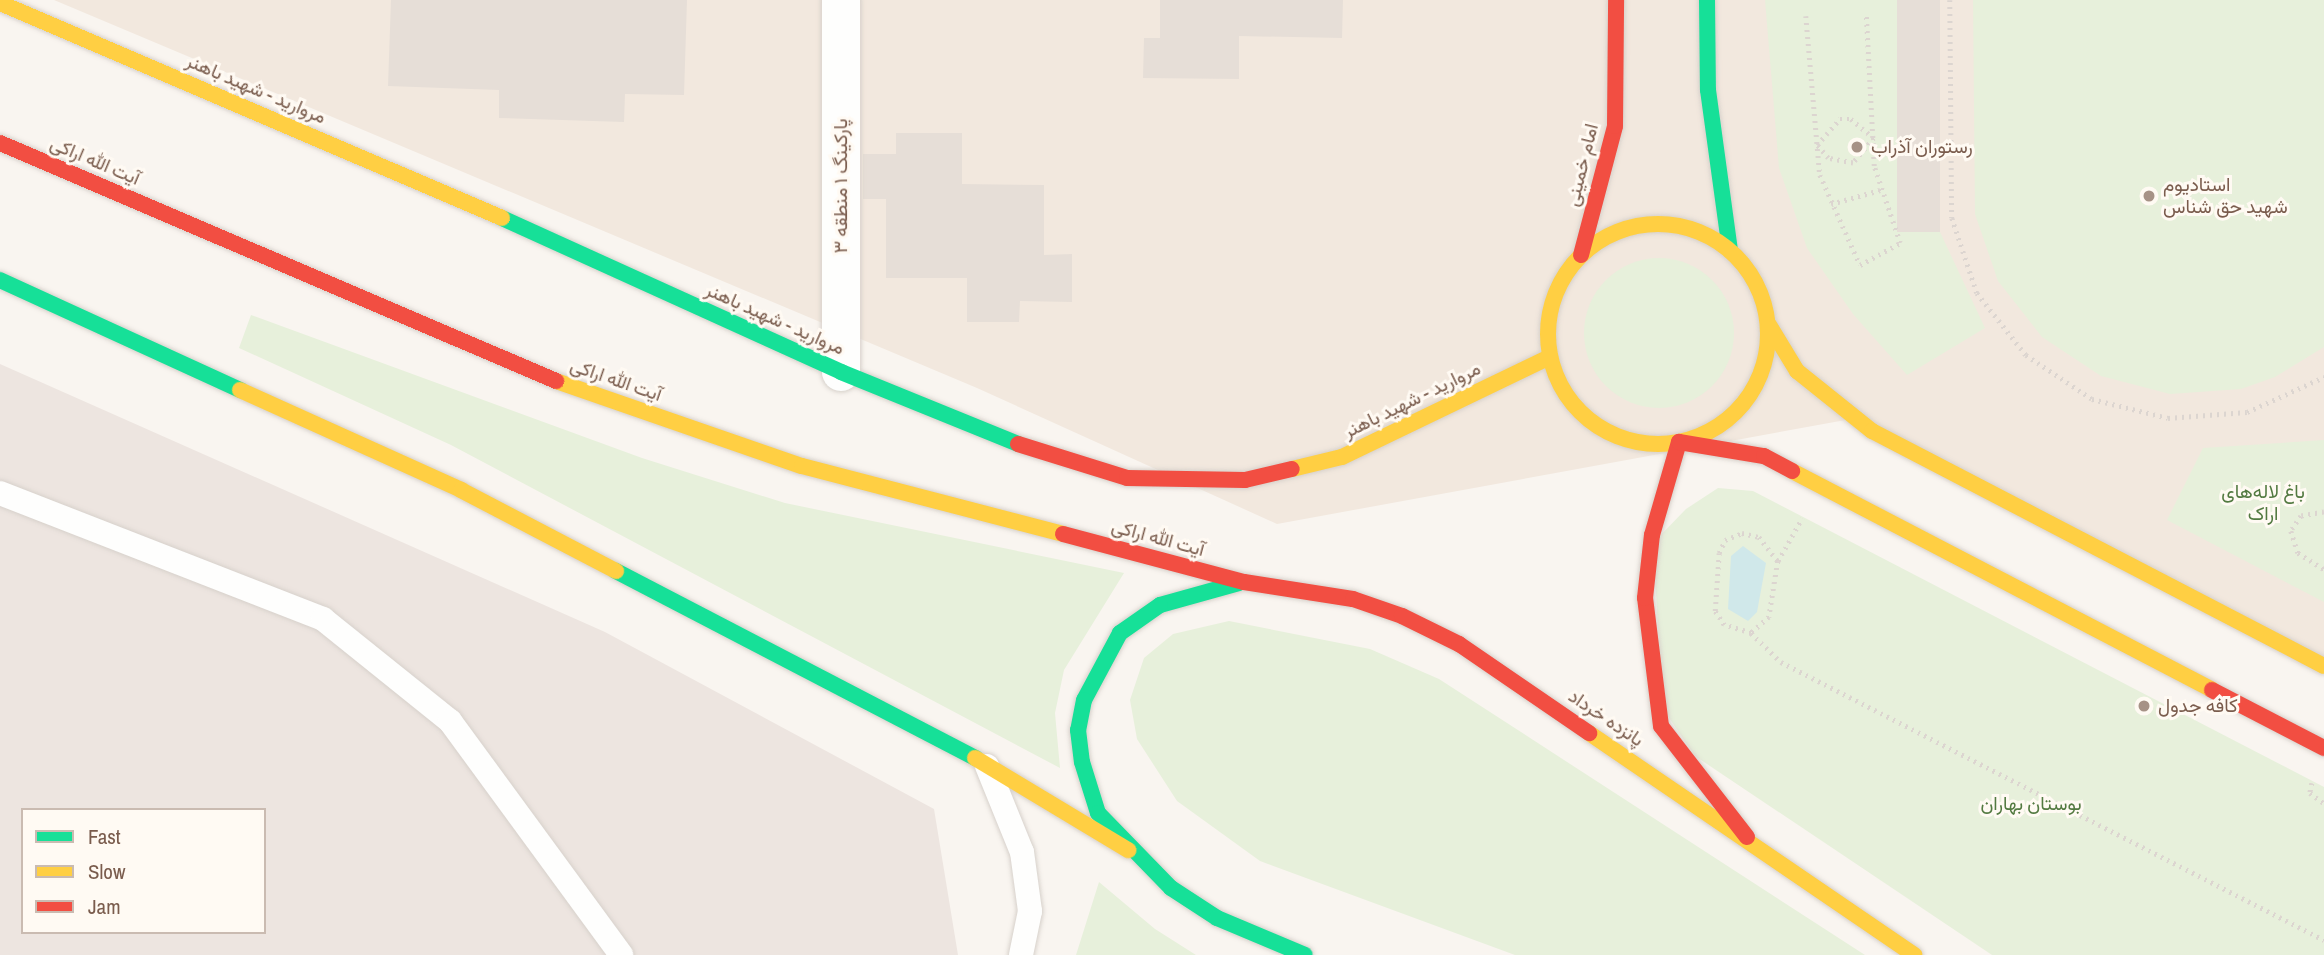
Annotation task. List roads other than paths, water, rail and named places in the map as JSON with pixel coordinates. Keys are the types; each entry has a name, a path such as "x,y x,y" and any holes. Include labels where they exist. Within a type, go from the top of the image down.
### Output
{"street":[{"name":"پارکینگ ۱ منطقه ۳","path":"841,372 842,0"},
{"name":"امام خمینی","path":"1581,255 1615,126 1616,0"},
{"path":"1707,0 1708,90 1730,250 1761,293 1769,325 1797,371 1872,431 2324,666"},
{"name":"مروارید - شهید باهنر","path":"0,3 428,185 841,372 991,435 1128,478 1245,480 1342,457 1550,357"},
{"name":"آیت الله اراکی","path":"0,143 555,381 802,466 1244,582"},
{"path":"1730,250 1681,227 1638,225 1581,255 1552,302 1550,357 1575,407 1597,425 1622,438 1679,442 1764,456 2324,748"},
{"path":"0,281 461,491 986,765 1128,850 1217,918 1305,955"},
{"path":"1750,841 1661,726 1649,668 1645,598 1652,535 1679,442 1736,413 1755,388 1767,357 1769,325"},
{"path":"1128,850 1098,813 1088,788 1078,730 1084,700 1120,634 1160,605 1244,582"},
{"name":"پانزده خرداد","path":"1244,582 1353,599 1459,644 1915,955"}],"lane":[{"path":"0,493 323,619 450,720 621,955"},
{"path":"986,765 1022,852 1030,911 1021,955"}],"water":[{"path":"1743,546 1766,563 1757,612 1748,621 1728,609 1731,556"}],"place":[{"name":"رستوران آذراب","path":"1857,147"},
{"name":"استادیوم شهید حق شناس","path":"2149,196"},
{"name":"کافه جدول","path":"2144,706"}],"park label":[{"name":"باغ لاله‌های اراک","path":"2263,503"},
{"name":"بوستان بهاران","path":"2031,804"}]}
